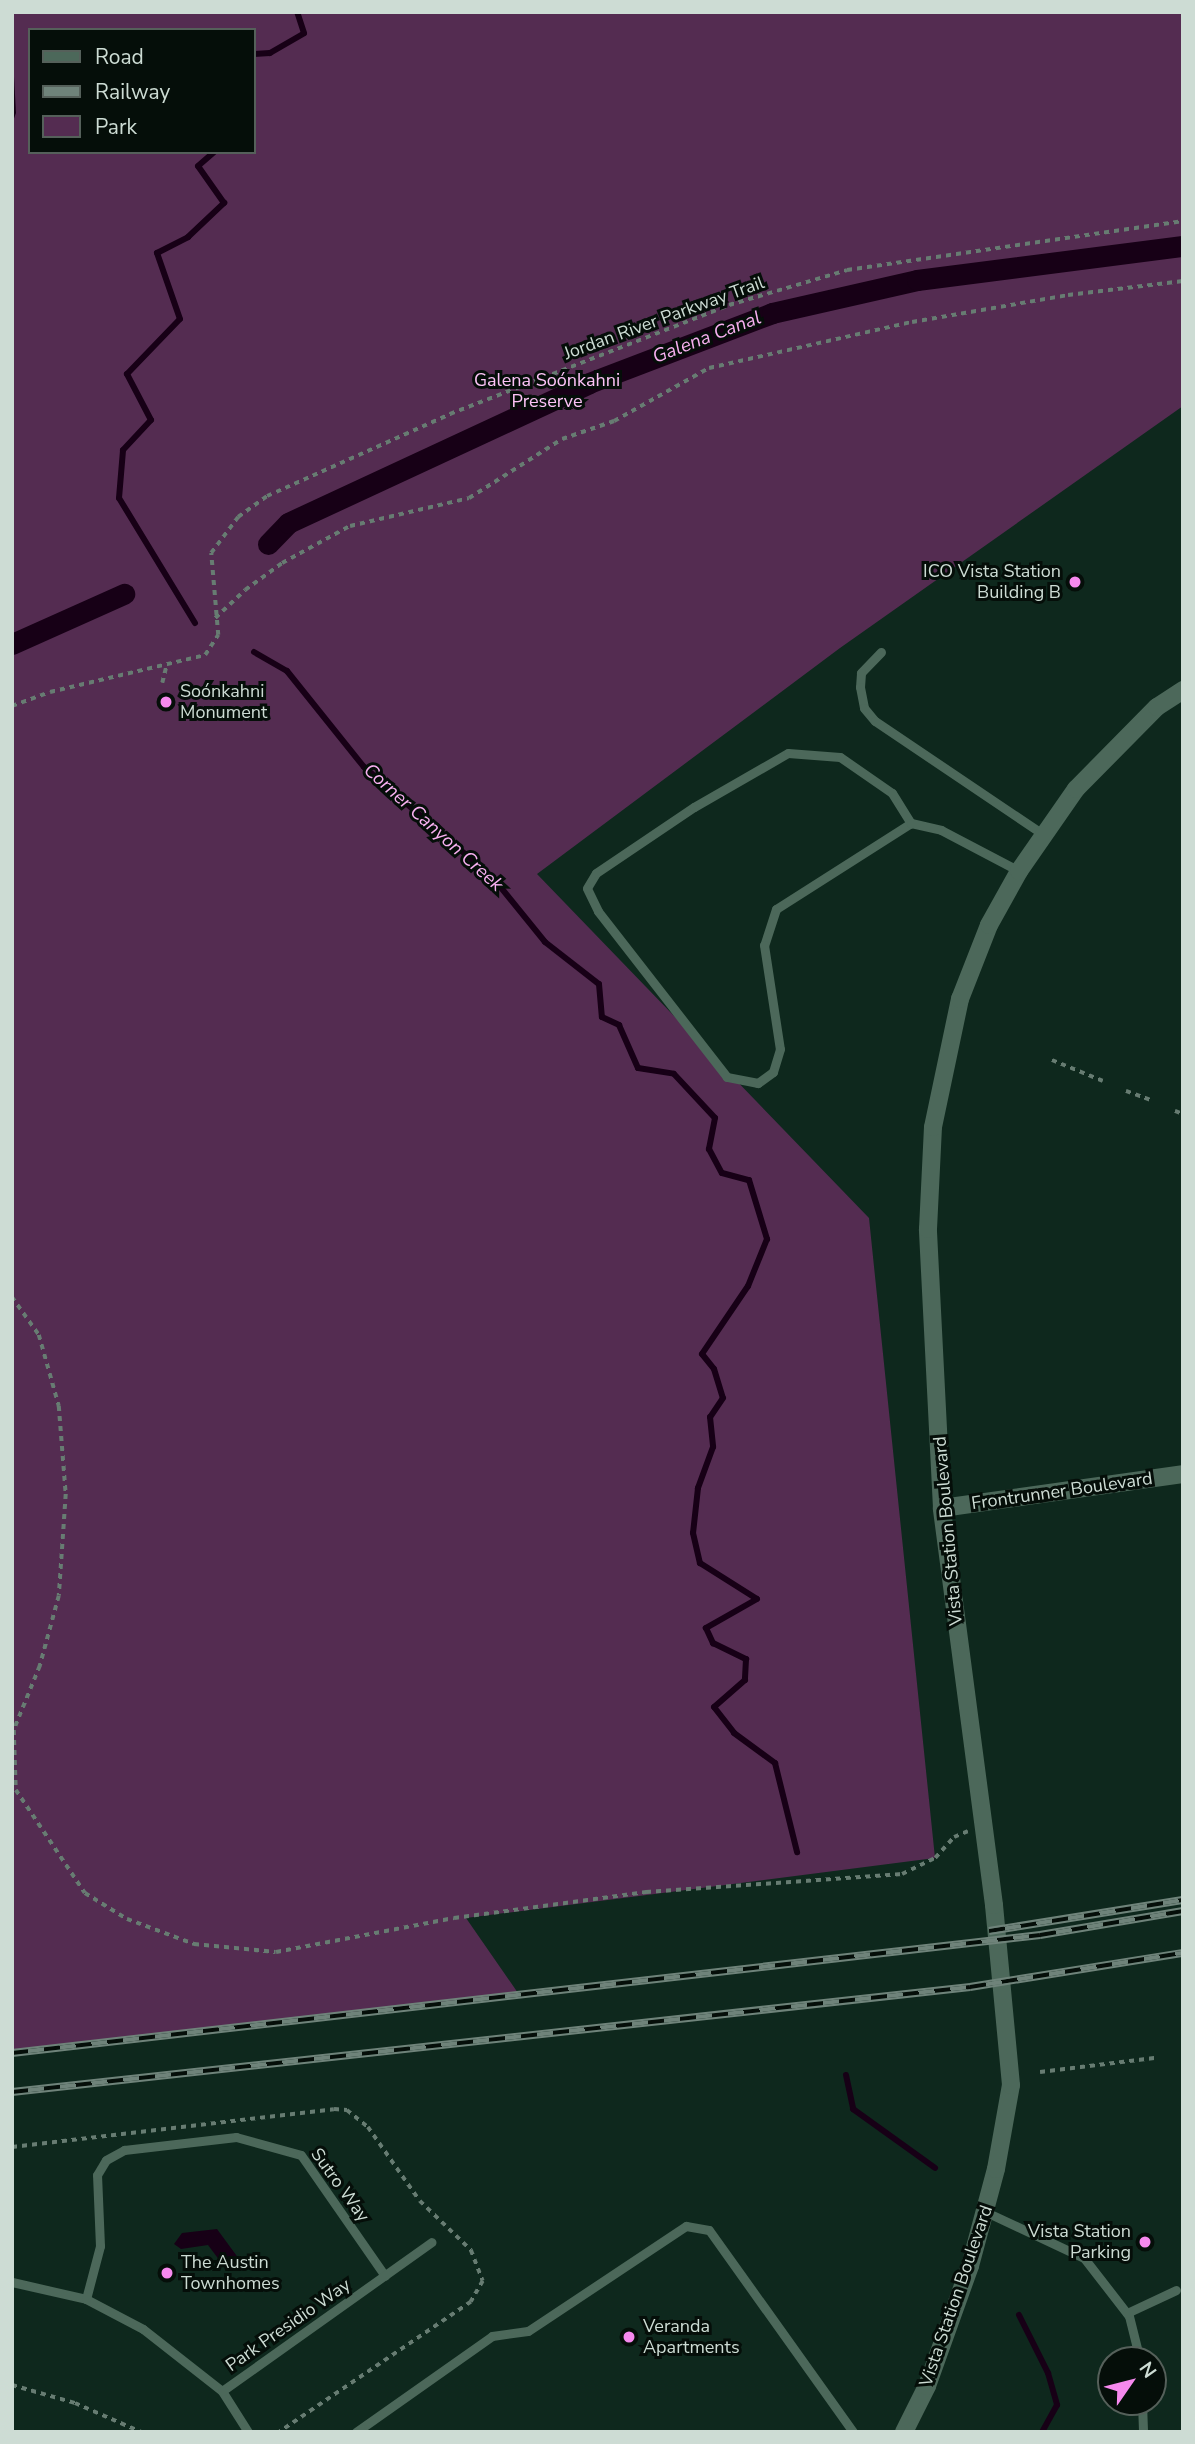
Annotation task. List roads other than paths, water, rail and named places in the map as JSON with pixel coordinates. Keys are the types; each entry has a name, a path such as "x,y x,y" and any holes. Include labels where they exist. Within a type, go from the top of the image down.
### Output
{"street":[{"name":"Vista Station Boulevard","path":"904,2432 927,2386 986,2212 1011,2085 994,1905 942,1508 928,1229 933,1127 960,999 989,925 1019,871 1076,789 1157,707 1183,690"},
{"name":"Frontrunner Boulevard","path":"942,1508 1183,1474"}],"lane":[{"path":"881,652 861,673 860,687 864,708 875,721 1044,835"},
{"path":"911,823 776,909 764,945 780,1049 773,1072 758,1083 727,1077 631,956 587,888 596,873 639,844 788,753 840,757 892,793 911,823 940,830 1019,871"},
{"name":"Sutro Way","path":"86,2299 100,2246 97,2175 106,2160 124,2150 251,2137 293,2150 306,2160 385,2276"},
{"path":"986,2212 1084,2258 1127,2313 1136,2346"},
{"path":"356,2432 492,2336 528,2331 685,2225 709,2230 853,2432"},
{"name":"Park Presidio Way","path":"12,2282 86,2299 152,2335 222,2391 432,2242"},
{"path":"1127,2313 1176,2290"},
{"path":"222,2391 248,2432"}],"waterway":[{"name":"Corner Canyon Creek","path":"256,54 270,53 304,33 297,12"},
{"name":"Corner Canyon Creek","path":"195,623 119,498 123,450 151,420 127,374 180,319 157,253 188,237 224,203 198,166 212,154"},
{"name":"Galena Canal","path":"268,544 288,523 589,383 772,313 917,280 1183,246"},
{"name":"Galena Canal","path":"12,644 124,594"},
{"name":"Corner Canyon Creek","path":"254,652 287,671 364,767 494,879 545,942 599,984 602,1017 619,1025 638,1068 674,1074 715,1118 709,1149 722,1173 749,1180 767,1239 748,1286 702,1354 714,1369 723,1398 710,1417 713,1447 698,1488 693,1533 700,1563 757,1599 706,1628 713,1643 746,1659 745,1680 714,1707 734,1733 775,1763 797,1852"},
{"name":"Corner Canyon Creek","path":"846,2075 853,2109 935,2168"},
{"name":"Corner Canyon Creek","path":"1019,2315 1048,2373 1057,2405 1042,2432"}],"railway":[{"path":"989,1931 1183,1900"},
{"path":"12,2053 1040,1935 1183,1911"},
{"path":"12,2092 970,1987 1183,1953"}],"place":[{"name":"ICO Vista Station Building B","path":"1075,582"},
{"name":"Soónkahni Monument","path":"166,702"},
{"name":"Vista Station Parking","path":"1145,2242"},
{"name":"The Austin Townhomes","path":"167,2273"},
{"name":"Veranda Apartments","path":"629,2337"}],"park label":[{"name":"Galena Soónkahni Preserve","path":"547,391"}]}
